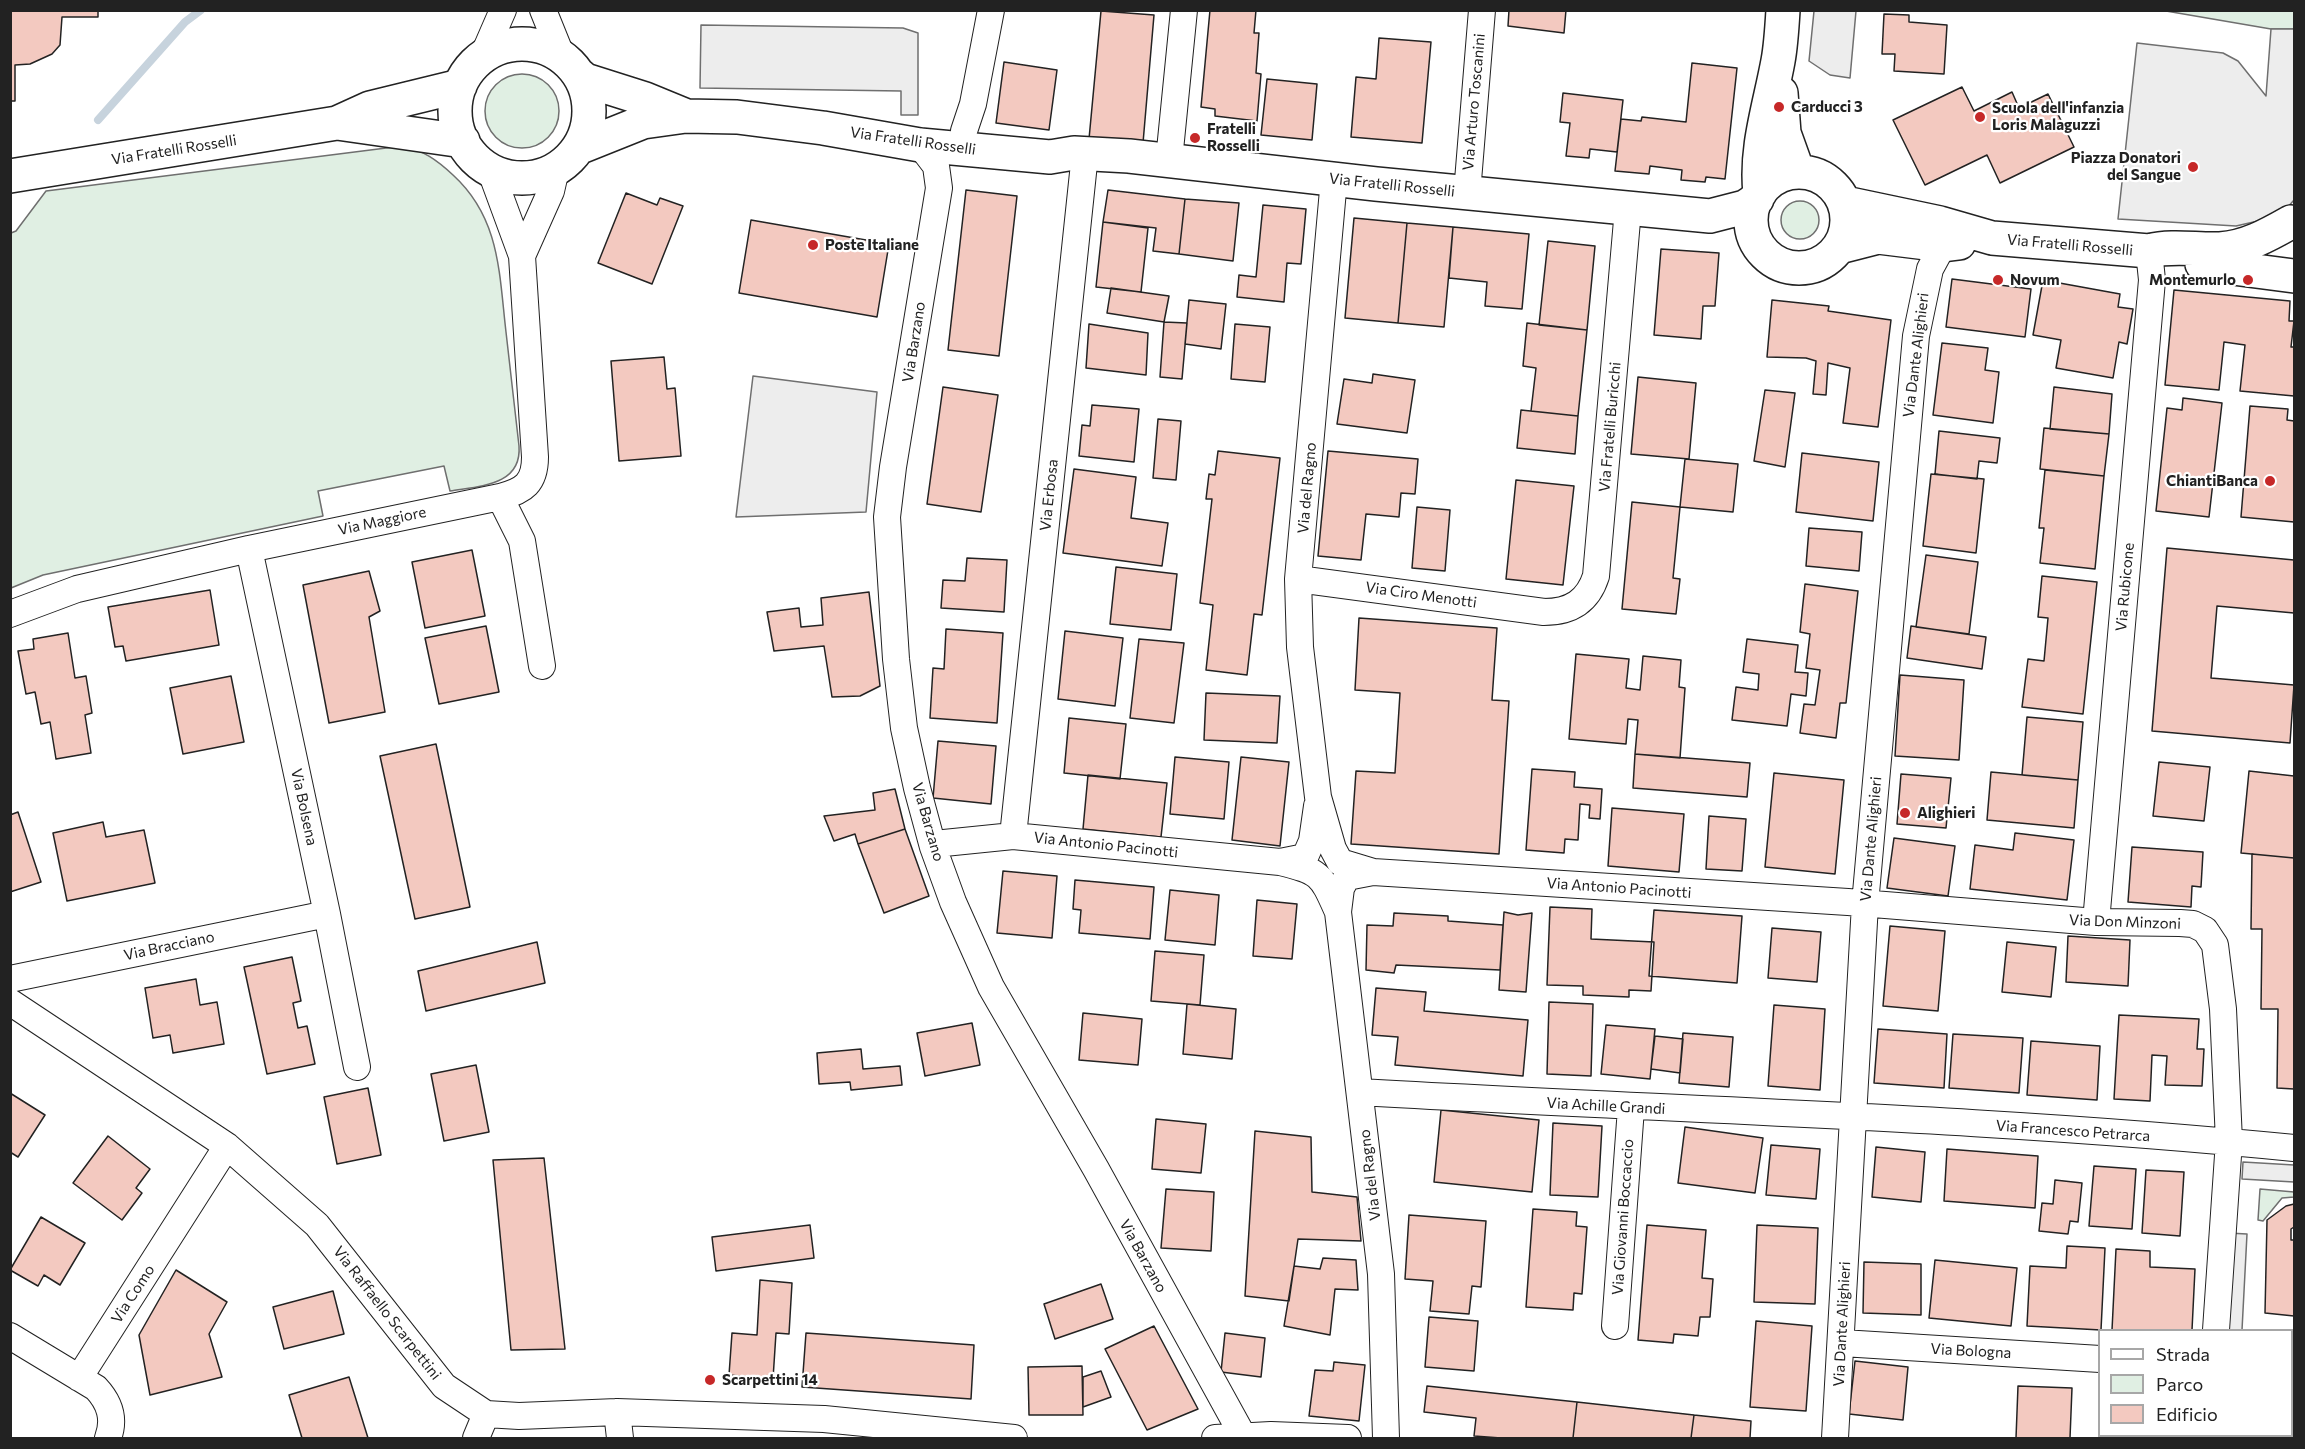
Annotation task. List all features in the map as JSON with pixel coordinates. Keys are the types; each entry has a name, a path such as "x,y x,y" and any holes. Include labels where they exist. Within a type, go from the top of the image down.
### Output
{"street":[{"path":"503,10 483,56 470,69 460,86 456,114 463,141 477,159 490,169 519,177 534,177 567,158 643,122 686,116"},
{"path":"543,10 570,66 586,91 589,111 586,130 567,158"},
{"path":"964,131 973,104 991,10"},
{"path":"1169,160 1184,10"},
{"name":"Via Arturo Toscanini","path":"1467,193 1482,10"},
{"path":"1758,196 1776,178 1798,172 1812,173 1826,180 1837,190 1845,204 1848,218 1846,233 1839,247 1829,258 1816,265 1802,268 1786,266 1773,260 1759,245 1752,221 1758,196 1761,139 1779,59 1783,10"},
{"path":"483,56 506,46 523,44 548,49 594,83 645,99 686,116"},
{"path":"1779,59 1784,133 1798,172"},
{"path":"337,123 370,108 460,86"},
{"name":"Via Fratelli Rosselli","path":"686,116 737,117 824,128 920,145 1050,157 1080,153 1169,160 1467,193 1710,216 1745,207 1758,196"},
{"path":"337,123 463,141"},
{"name":"Via Fratelli Rosselli","path":"10,176 337,123"},
{"name":"Via Fratelli Rosselli","path":"824,128 908,126 964,131 1051,140 1080,153"},
{"name":"Via Barzano","path":"920,145 936,166 939,188 893,467 887,545 904,728 933,847 991,987 1096,1169 1243,1436"},
{"name":"Via Erbosa","path":"1013,836 1080,153"},
{"name":"Via Maggiore","path":"522,256 567,158"},
{"name":"Via Maggiore","path":"10,614 77,589 249,549 500,497 525,489 530,483 535,466 522,256 490,169"},
{"name":"Via del Ragno","path":"1318,797 1300,647 1298,579 1334,179"},
{"name":"Via Fratelli Rosselli","path":"1845,204 1940,223 1992,238 2149,252 2166,247 2234,247 2257,241 2293,220"},
{"name":"Via Fratelli Buricchi","path":"1544,612 1561,611 1577,605 1586,598 1596,576 1628,209"},
{"name":"Via Fratelli Rosselli","path":"1710,216 1759,245"},
{"path":"2293,220 2287,251 2295,270"},
{"name":"Via Fratelli Rosselli","path":"1839,247 1878,237 1943,245 1992,238"},
{"name":"Via Dante Alighieri","path":"1835,1438 1865,904 1916,336 1929,269 1943,245"},
{"name":"Via Fratelli Rosselli","path":"2149,252 2165,261 2245,268 2295,276"},
{"name":"Via Rubicone","path":"2096,922 2152,280 2149,252"},
{"path":"500,497 522,541 542,666"},
{"name":"Via Bolsena","path":"249,549 327,914 357,1067"},
{"name":"Via Ciro Menotti","path":"1298,579 1544,612"},
{"path":"1280,862 1305,857 1312,841 1318,797"},
{"path":"1318,797 1333,849 1340,862 1373,872"},
{"name":"Via Antonio Pacinotti","path":"933,847 944,843 1013,836 1280,862 1311,869 1324,882 1338,912"},
{"path":"1338,912 1341,888 1347,877 1373,872"},
{"name":"Via Antonio Pacinotti","path":"1373,872 1865,904"},
{"name":"Via Don Minzoni","path":"1865,904 2096,922 2193,924 2205,930 2215,945 2223,1009 2229,1141"},
{"name":"Via del Ragno","path":"1338,912 1381,1274 1386,1438"},
{"name":"Via Bracciano","path":"10,979 327,914"},
{"name":"Via Raffaello Scarpettini","path":"10,1002 227,1146 317,1225 444,1386 486,1413 519,1416 617,1412 825,1429 1014,1438"},
{"name":"Via Achille Grandi","path":"1360,1092 1630,1108 1852,1117"},
{"name":"Via Giovanni Boccaccio","path":"1615,1326 1630,1108"},
{"name":"Via Francesco Petrarca","path":"1852,1117 2229,1141 2295,1148"},
{"path":"2216,1329 2229,1141"},
{"name":"Via Como","path":"79,1378 227,1146"},
{"path":"10,1336 96,1388 105,1398 112,1423 108,1438"},
{"name":"Via Bologna","path":"1842,1343 2098,1359"},
{"path":"617,1412 620,1438"},
{"path":"476,1438 486,1413"},
{"path":"1215,1438 1243,1436 1348,1438"}],"green space":[{"path":"2166,11 2294,11 2294,29 2271,29"},
{"path":"515,74 529,74 543,80 553,90 559,104 559,118 553,132 543,142 529,148 515,148 501,142 491,132 485,118 485,104 491,90 501,80"},
{"path":"402,146 429,156 453,175 480,209 489,228 499,267 519,446 514,469 496,482 450,491 444,466 318,491 323,516 43,575 11,588 11,233 16,231 46,191"},
{"path":"1800,201 1814,206 1819,220 1814,234 1800,239 1786,234 1781,220 1786,206"},
{"path":"2260,1189 2294,1192 2294,1197 2282,1198 2263,1221 2258,1220"}],"shaded area":[{"path":"1814,11 1856,11 1850,78 1830,75 1809,61"},
{"path":"701,25 903,28 918,33 918,115 901,115 901,91 700,88"},
{"name":"Piazza Donatori del Sangue","path":"2271,29 2294,29 2294,200 2280,216 2236,226 2118,219 2137,43 2223,53 2238,61 2266,96"},
{"path":"753,376 877,392 866,512 736,517"},
{"path":"2243,1162 2294,1165 2294,1182 2242,1179"},
{"path":"2228,1233 2247,1234 2242,1329 2223,1329"}],"building":[{"path":"10,10 98,10 98,17 62,17 60,45 52,54 30,64 15,65 15,101 10,101"},
{"path":"1210,10 1256,10 1254,33 1259,33 1256,73 1261,74 1257,121 1215,116 1215,109 1201,107"},
{"path":"1509,10 1566,10 1564,33 1508,26"},
{"path":"1101,11 1154,15 1143,143 1089,139"},
{"path":"1884,14 1909,15 1909,22 1947,25 1944,74 1894,71 1895,54 1882,54"},
{"path":"1379,38 1431,42 1422,143 1351,137 1356,77 1376,79"},
{"path":"1004,62 1057,70 1049,130 996,123"},
{"path":"1692,63 1737,68 1725,179 1706,177 1705,182 1681,180 1682,170 1650,166 1649,174 1615,171 1621,119 1641,121 1642,117 1686,122"},
{"path":"1267,79 1317,84 1312,140 1261,135"},
{"path":"1962,87 1974,111 2012,92 2019,108 2048,94 2074,147 2000,183 1987,155 1925,185 1893,120"},
{"path":"1563,93 1623,100 1617,152 1590,149 1589,158 1566,156 1570,123 1560,122"},
{"path":"966,190 1017,196 999,356 948,350"},
{"path":"1108,190 1185,199 1179,254 1153,251 1156,228 1103,222"},
{"path":"626,193 657,205 660,198 683,206 652,284 598,263"},
{"path":"1185,199 1239,203 1233,261 1179,254"},
{"path":"1263,205 1306,209 1301,264 1287,263 1284,302 1237,297 1239,275 1256,277"},
{"path":"1354,218 1407,223 1398,323 1345,318"},
{"path":"751,220 889,244 877,317 739,293"},
{"path":"1103,222 1148,228 1141,292 1096,287"},
{"path":"1407,223 1453,227 1444,327 1398,323"},
{"path":"1453,227 1529,234 1522,309 1485,306 1487,282 1449,278"},
{"path":"1548,241 1595,246 1587,330 1539,325"},
{"path":"1661,249 1719,253 1715,306 1703,306 1701,339 1654,335"},
{"path":"1952,279 2031,289 2025,337 1946,327"},
{"path":"2043,280 2120,294 2118,307 2133,309 2127,344 2119,342 2113,378 2056,368 2061,340 2033,335"},
{"path":"1111,288 1169,296 1164,322 1107,313"},
{"path":"2174,290 2290,301 2289,321 2294,321 2291,347 2294,347 2294,396 2240,391 2245,345 2224,342 2219,390 2165,385"},
{"path":"1189,300 1226,304 1221,349 1185,344"},
{"path":"1772,300 1829,306 1828,311 1891,320 1878,427 1843,423 1850,368 1828,363 1826,395 1813,394 1816,361 1806,358 1767,357"},
{"path":"1164,322 1187,323 1182,379 1160,377"},
{"path":"1527,323 1587,330 1578,416 1531,411 1536,368 1523,366"},
{"path":"1089,324 1148,333 1146,375 1086,368"},
{"path":"1235,324 1270,327 1265,382 1231,379"},
{"path":"1942,343 1988,348 1985,370 1999,372 1993,423 1933,415"},
{"path":"664,357 667,389 675,388 681,456 619,461 611,361"},
{"path":"1373,374 1415,380 1407,433 1337,424 1344,379 1372,383"},
{"path":"1638,377 1696,383 1689,459 1631,454"},
{"path":"943,387 998,395 981,512 927,504"},
{"path":"2054,387 2112,394 2109,434 2050,429"},
{"path":"1765,390 1795,393 1785,467 1754,461"},
{"path":"2183,398 2222,403 2209,517 2156,511 2167,408 2182,410"},
{"path":"1092,405 1139,409 1134,462 1079,456 1082,425 1090,426"},
{"path":"2250,406 2288,409 2287,420 2294,421 2294,522 2241,517"},
{"path":"1521,410 1578,416 1575,454 1517,448"},
{"path":"1158,419 1181,421 1176,480 1153,478"},
{"path":"2044,428 2109,434 2104,476 2040,469"},
{"path":"1939,431 2000,438 1997,463 1979,461 1977,479 1935,474"},
{"path":"1218,451 1280,458 1262,615 1254,614 1247,675 1206,670 1213,605 1200,603 1212,499 1206,499 1209,474 1215,475"},
{"path":"1328,451 1418,459 1415,494 1401,493 1399,517 1366,514 1361,560 1318,556"},
{"path":"1802,453 1879,462 1873,521 1796,512"},
{"path":"1685,459 1738,464 1733,512 1680,507"},
{"path":"1074,469 1136,477 1131,518 1168,523 1162,566 1063,553"},
{"path":"2045,470 2104,476 2095,569 2040,563 2044,528 2039,528"},
{"path":"1931,474 1984,479 1976,553 1923,546"},
{"path":"1516,480 1574,486 1563,585 1506,579"},
{"path":"1632,502 1680,507 1673,578 1680,579 1676,614 1622,609"},
{"path":"1417,507 1450,510 1445,571 1412,568"},
{"path":"1809,528 1862,532 1859,571 1806,566"},
{"path":"2167,548 2294,560 2294,613 2217,606 2211,678 2294,685 2290,743 2152,731"},
{"path":"472,550 485,616 425,628 412,562"},
{"path":"1926,555 1978,562 1969,634 1916,627"},
{"path":"967,558 1007,560 1004,612 941,608 943,580 965,581"},
{"path":"1116,567 1177,574 1171,630 1110,624"},
{"path":"369,571 380,611 369,617 385,712 329,723 303,585"},
{"path":"2042,576 2097,582 2083,714 2022,707 2028,659 2044,661 2048,618 2038,617"},
{"path":"1805,584 1858,591 1846,703 1840,703 1836,738 1800,733 1804,704 1815,705 1820,670 1806,668 1810,634 1800,632"},
{"path":"210,590 219,645 126,661 123,646 115,647 108,607"},
{"path":"869,592 880,686 860,696 832,697 824,646 774,651 767,612 799,608 801,627 823,625 821,598"},
{"path":"1359,618 1497,628 1492,700 1509,701 1499,854 1351,844 1356,771 1395,773 1400,693 1355,690"},
{"path":"486,626 499,692 439,704 425,638"},
{"path":"1911,626 1986,637 1982,669 1907,658"},
{"path":"946,629 1003,633 997,723 930,718 933,668 944,669"},
{"path":"1065,631 1123,638 1115,706 1058,699"},
{"path":"68,633 75,678 86,676 92,713 85,715 91,753 56,759 50,722 41,724 35,692 26,694 18,651 34,649 33,639"},
{"path":"1139,639 1184,643 1174,723 1130,718"},
{"path":"1747,639 1798,645 1795,672 1808,673 1806,696 1791,694 1787,726 1732,720 1736,687 1758,690 1759,674 1743,672"},
{"path":"1576,654 1629,659 1626,688 1640,690 1643,656 1681,660 1679,687 1685,688 1680,758 1635,754 1638,720 1628,719 1626,744 1569,739"},
{"path":"1900,675 1964,680 1959,760 1895,756"},
{"path":"231,676 244,742 183,754 170,688"},
{"path":"1206,693 1280,696 1277,743 1204,740"},
{"path":"2027,717 2083,722 2078,780 2022,775"},
{"path":"1069,718 1126,724 1120,779 1064,773"},
{"path":"938,741 996,746 991,804 933,798"},
{"path":"436,744 470,907 415,919 380,756"},
{"path":"1635,754 1750,763 1747,797 1633,788"},
{"path":"1175,757 1229,762 1224,819 1170,814"},
{"path":"1241,757 1289,762 1280,846 1232,840"},
{"path":"2159,762 2210,767 2204,821 2153,816"},
{"path":"1532,769 1575,772 1574,787 1602,789 1600,819 1589,818 1590,805 1580,804 1578,840 1565,839 1564,853 1526,850"},
{"path":"2249,771 2294,776 2294,858 2241,853"},
{"path":"1991,772 2078,780 2074,828 1987,820"},
{"path":"1774,773 1844,780 1835,874 1765,867"},
{"path":"1901,774 1951,778 1946,828 1897,824"},
{"path":"1088,775 1167,783 1161,837 1083,829"},
{"path":"895,789 905,829 858,844 855,834 834,841 824,816 875,810 873,793"},
{"path":"1612,808 1684,814 1679,872 1608,866"},
{"path":"18,812 41,882 10,892 10,815"},
{"path":"1709,816 1746,819 1742,871 1706,869"},
{"path":"103,822 106,837 144,830 155,883 67,901 53,833"},
{"path":"905,829 929,896 884,913 858,844"},
{"path":"2015,833 2074,840 2067,900 1970,889 1975,845 2013,850"},
{"path":"1894,838 1955,846 1948,896 1887,888"},
{"path":"2132,847 2203,852 2201,887 2192,886 2191,907 2128,902"},
{"path":"2252,854 2294,858 2294,1089 2277,1088 2278,1009 2261,1009 2262,929 2251,929"},
{"path":"1003,871 1057,876 1052,938 997,933"},
{"path":"1075,880 1154,887 1150,939 1079,933 1081,910 1073,909"},
{"path":"1170,890 1219,895 1215,945 1165,940"},
{"path":"1257,900 1297,904 1292,959 1253,956"},
{"path":"1550,907 1592,909 1591,939 1654,942 1651,991 1629,990 1629,997 1583,995 1583,986 1547,985"},
{"path":"1654,910 1742,916 1737,983 1649,976"},
{"path":"1504,912 1518,915 1532,913 1526,992 1499,990"},
{"path":"1394,913 1448,916 1448,921 1503,925 1500,970 1396,965 1394,973 1366,970 1367,925 1393,926"},
{"path":"1890,926 1945,931 1938,1011 1883,1006"},
{"path":"1772,928 1821,932 1817,982 1768,978"},
{"path":"2068,936 2130,940 2128,986 2066,982"},
{"path":"537,942 545,983 426,1011 418,971"},
{"path":"2007,942 2056,947 2051,997 2002,992"},
{"path":"1155,951 1204,955 1200,1005 1151,1001"},
{"path":"292,957 301,1001 293,1003 298,1028 307,1026 315,1064 267,1074 244,967"},
{"path":"196,979 200,1005 217,1002 224,1044 173,1053 170,1035 153,1038 145,988"},
{"path":"1376,988 1426,992 1424,1011 1528,1020 1523,1076 1395,1065 1398,1037 1372,1035"},
{"path":"1549,1002 1593,1004 1591,1076 1547,1074"},
{"path":"1187,1004 1236,1009 1232,1059 1183,1054"},
{"path":"1774,1005 1825,1009 1820,1090 1768,1086"},
{"path":"1083,1013 1142,1019 1138,1065 1079,1060"},
{"path":"2119,1015 2199,1019 2197,1049 2204,1049 2202,1086 2165,1085 2167,1056 2152,1055 2150,1101 2114,1099"},
{"path":"972,1023 980,1065 925,1076 917,1033"},
{"path":"1606,1025 1655,1029 1650,1079 1601,1074"},
{"path":"1878,1029 1947,1034 1944,1088 1874,1083"},
{"path":"1683,1033 1733,1037 1729,1087 1679,1083"},
{"path":"1953,1034 2023,1038 2019,1093 1949,1088"},
{"path":"1655,1036 1683,1039 1680,1073 1651,1069"},
{"path":"2031,1041 2100,1046 2097,1100 2027,1095"},
{"path":"861,1049 863,1069 900,1066 902,1085 851,1090 850,1082 819,1084 817,1053"},
{"path":"476,1065 489,1132 444,1141 431,1074"},
{"path":"368,1088 381,1155 337,1164 324,1097"},
{"path":"10,1093 45,1115 18,1157 10,1152"},
{"path":"1441,1110 1539,1120 1532,1192 1434,1182"},
{"path":"1156,1119 1206,1124 1201,1173 1152,1169"},
{"path":"1553,1123 1602,1126 1598,1197 1550,1195"},
{"path":"1685,1127 1763,1138 1755,1193 1678,1183"},
{"path":"1255,1131 1311,1137 1312,1192 1357,1197 1361,1241 1298,1239 1289,1301 1245,1296"},
{"path":"108,1136 150,1169 136,1188 142,1193 122,1220 73,1183"},
{"path":"1771,1145 1820,1149 1816,1199 1766,1195"},
{"path":"1876,1147 1925,1152 1921,1202 1872,1197"},
{"path":"1947,1149 2038,1156 2035,1208 1944,1201"},
{"path":"544,1158 565,1349 511,1350 493,1160"},
{"path":"2094,1166 2136,1169 2132,1229 2089,1226"},
{"path":"2146,1170 2184,1172 2180,1236 2142,1233"},
{"path":"2055,1180 2082,1183 2078,1222 2070,1221 2068,1234 2039,1231 2042,1203 2053,1204"},
{"path":"1166,1189 1214,1192 1211,1251 1161,1248"},
{"path":"2294,1204 2294,1227 2291,1229 2291,1240 2294,1240 2294,1316 2265,1313 2267,1220 2286,1206"},
{"path":"1533,1209 1577,1212 1576,1226 1587,1227 1582,1294 1574,1293 1573,1310 1526,1307"},
{"path":"1409,1215 1486,1221 1481,1287 1472,1286 1469,1314 1430,1311 1433,1281 1405,1279"},
{"path":"41,1217 85,1243 60,1285 44,1275 38,1286 10,1270"},
{"path":"810,1225 814,1258 716,1271 712,1237"},
{"path":"1647,1225 1706,1230 1702,1278 1713,1279 1710,1317 1700,1317 1698,1336 1674,1334 1673,1343 1638,1340"},
{"path":"1757,1225 1818,1228 1815,1304 1754,1302"},
{"path":"2067,1246 2105,1248 2101,1329 2027,1326 2030,1266 2066,1268"},
{"path":"2116,1249 2150,1251 2150,1267 2195,1269 2192,1329 2112,1329"},
{"path":"1323,1258 1356,1260 1358,1290 1335,1289 1330,1335 1284,1326 1294,1266 1320,1269"},
{"path":"1935,1260 2017,1268 2011,1326 1929,1318"},
{"path":"1864,1262 1921,1264 1921,1315 1863,1313"},
{"path":"176,1270 227,1302 209,1334 222,1377 150,1395 139,1335"},
{"path":"760,1280 792,1283 789,1334 776,1333 773,1379 729,1375 732,1333 757,1335"},
{"path":"1101,1284 1113,1319 1055,1339 1044,1304"},
{"path":"333,1291 344,1334 284,1349 273,1307"},
{"path":"1429,1317 1478,1321 1474,1371 1425,1367"},
{"path":"1756,1321 1812,1326 1806,1411 1750,1407"},
{"path":"1154,1326 1198,1409 1147,1430 1105,1349"},
{"path":"806,1333 974,1345 971,1399 802,1387"},
{"path":"1225,1333 1265,1338 1261,1377 1221,1372"},
{"path":"1855,1361 1908,1367 1903,1420 1849,1414"},
{"path":"1334,1362 1365,1365 1359,1421 1309,1416 1315,1370 1333,1371"},
{"path":"1082,1366 1083,1415 1029,1415 1028,1367"},
{"path":"1101,1371 1111,1397 1083,1407 1083,1377"},
{"path":"349,1377 368,1438 302,1438 289,1395"},
{"path":"2294,1383 2294,1438 2226,1438 2293,1437"},
{"path":"1427,1386 1577,1402 1573,1438 1474,1436 1476,1418 1424,1412"},
{"path":"2018,1386 2072,1388 2070,1438 2016,1438"},
{"path":"1577,1402 1694,1415 1691,1438 1573,1438"},
{"path":"1694,1415 1751,1421 1750,1438 1691,1438"},
{"path":"2190,1437 2226,1437 2226,1438"}],"waterway":[{"path":"98,120 185,22 201,10"}],"place":[{"name":"Carducci 3","path":"1779,107"},
{"name":"Scuola dell'infanzia Loris Malaguzzi","path":"1980,117"},
{"name":"Fratelli Rosselli","path":"1195,138"},
{"name":"Piazza Donatori del Sangue","path":"2193,167"},
{"name":"Poste Italiane","path":"813,245"},
{"name":"Novum","path":"1998,280"},
{"name":"Montemurlo","path":"2248,280"},
{"name":"ChiantiBanca","path":"2270,481"},
{"name":"Alighieri","path":"1905,813"},
{"name":"Scarpettini 14","path":"710,1380"}]}
